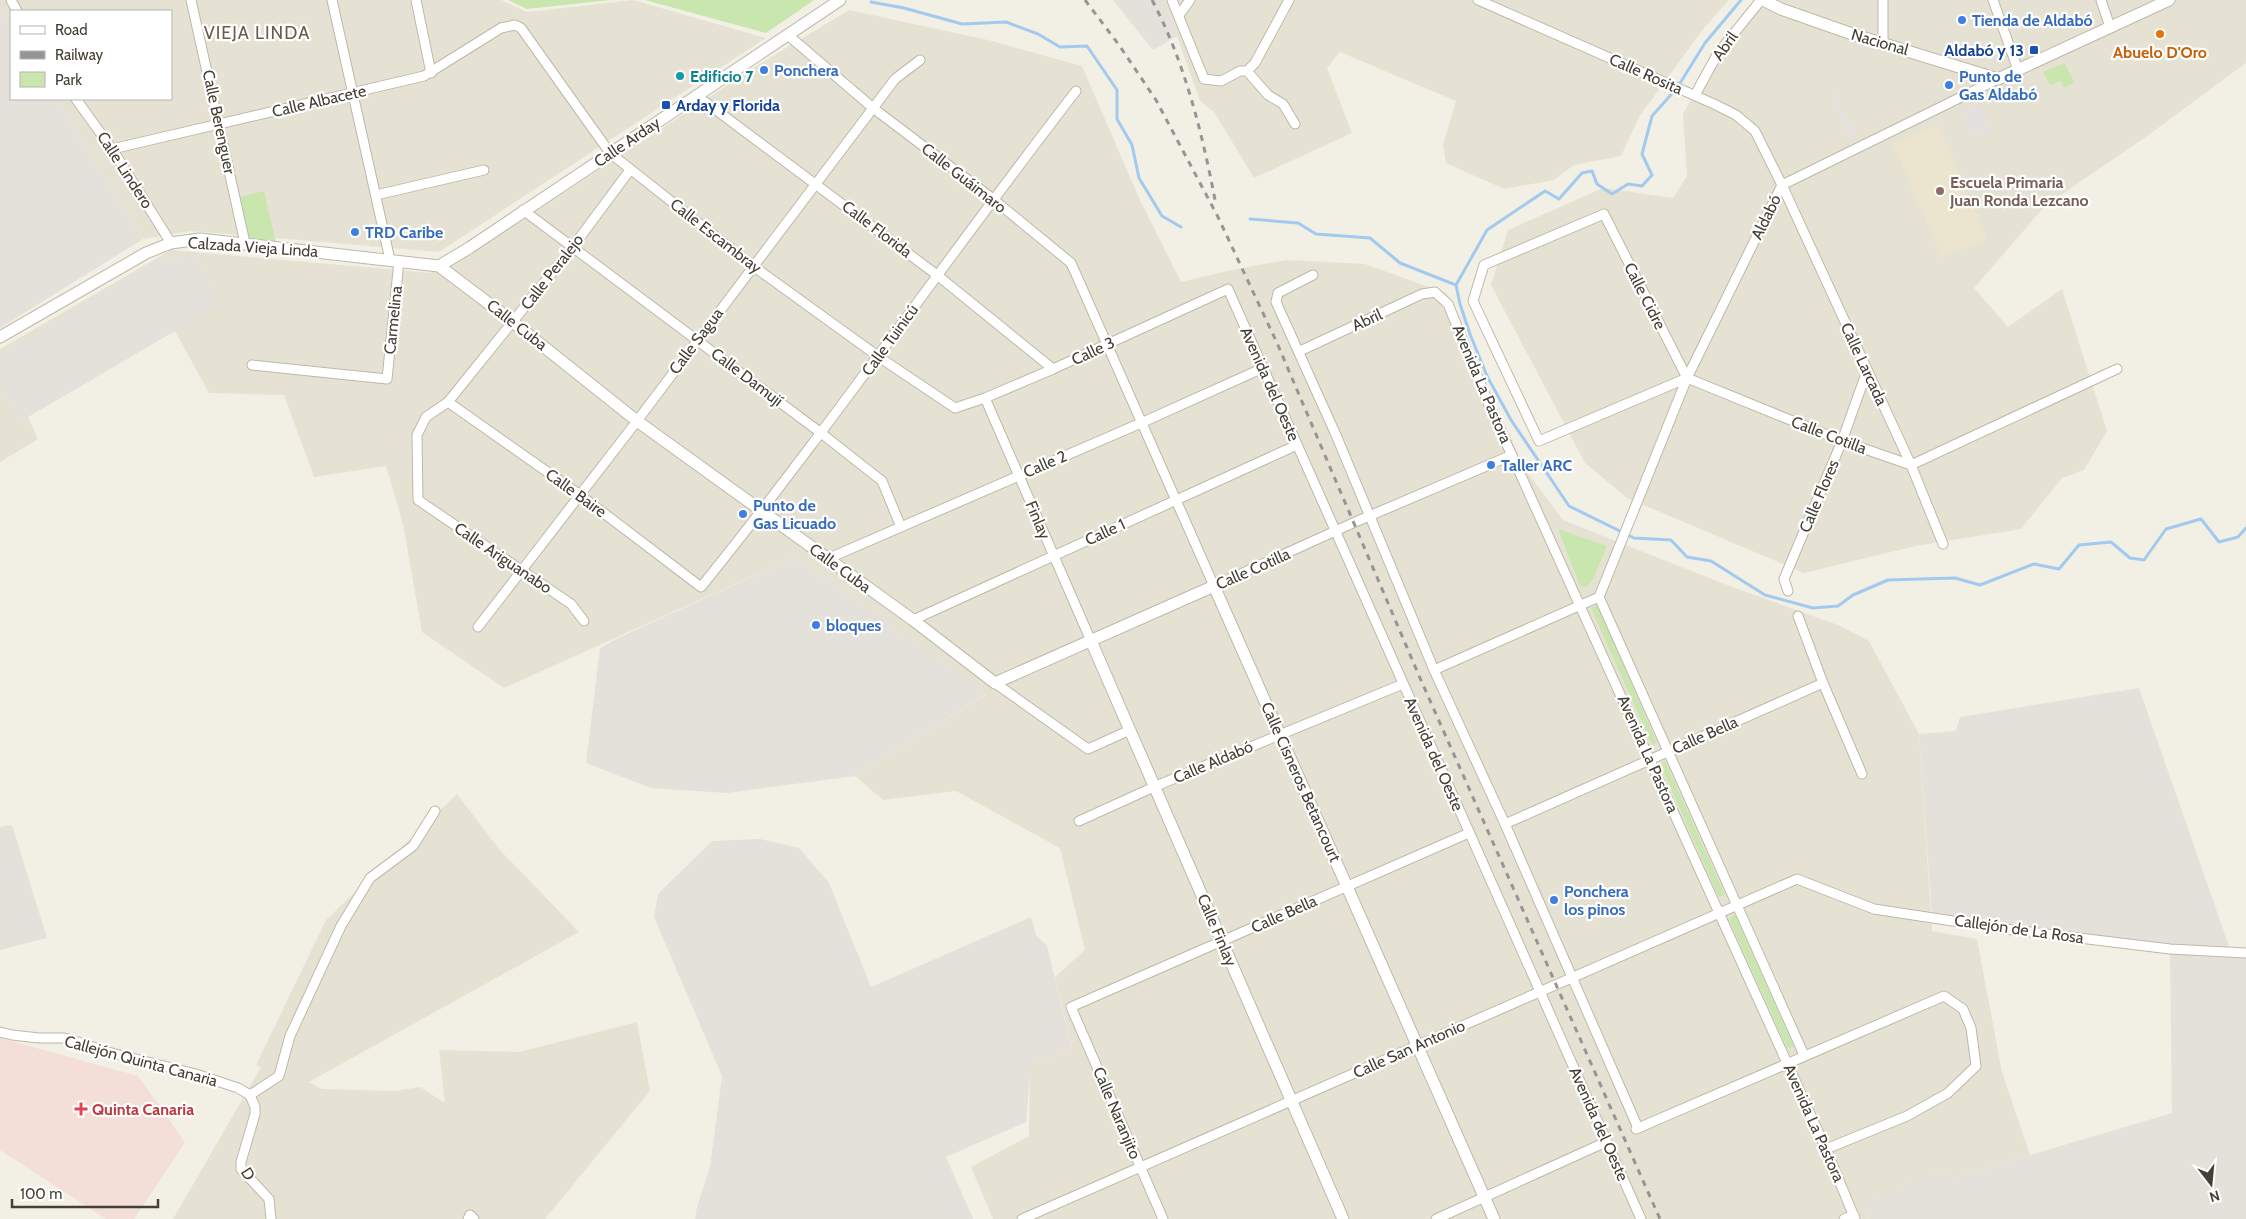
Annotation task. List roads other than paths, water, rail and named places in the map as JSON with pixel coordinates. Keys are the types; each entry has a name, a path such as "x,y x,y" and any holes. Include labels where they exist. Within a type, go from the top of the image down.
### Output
{"street":[{"name":"Calle Berenguer","path":"191,0 245,243"},
{"name":"Carmelina","path":"252,365 387,379 395,260 376,195 332,0"},
{"path":"416,0 431,73"},
{"name":"Calle Arday","path":"439,266 469,248 696,95 789,36 840,0"},
{"path":"1172,0 1204,79 1220,81 1240,71 1247,71 1255,64 1289,0"},
{"path":"1179,15 1190,0"},
{"name":"Calle Rosita","path":"1478,0 1695,95 1736,115 1755,131 1782,185"},
{"name":"Nacional","path":"1762,0 1855,36 1998,79"},
{"name":"Abril","path":"1695,95 1718,53 1762,0"},
{"path":"1883,0 1883,43"},
{"path":"1993,0 2018,70"},
{"path":"2100,0 2110,27"},
{"name":"Aldabó","path":"1599,597 1686,378 1782,185 1998,79 2169,0"},
{"name":"Calle Albacete","path":"112,150 354,94 431,73 501,28 515,25"},
{"name":"Calle Escambray","path":"515,25 521,28 610,153 753,266 879,357 955,408"},
{"name":"Calle Guáimaro","path":"789,36 873,108 993,199 1071,263 1107,344"},
{"name":"Calle Sagua","path":"478,627 895,79 920,60"},
{"path":"1247,71 1268,95 1282,104 1295,124"},
{"name":"Calle Tuinicú","path":"701,587 762,511 879,357 993,199 1076,91"},
{"name":"Calle Florida","path":"696,95 937,275 1053,369"},
{"name":"Calle Lindero","path":"77,100 112,150 171,243"},
{"path":"376,195 484,170"},
{"name":"Calle Peralejo","path":"418,500 417,435 426,416 448,402 572,248 630,170"},
{"name":"Calle Larcada","path":"1782,185 1911,465 1943,544"},
{"name":"Calle Damují","path":"523,210 697,339 882,482 901,527"},
{"name":"Calle Cidre","path":"1484,265 1604,214 1686,378"},
{"name":"Calzada Vieja Linda","path":"0,337 146,253 171,243 200,240 245,243 439,266"},
{"name":"Avenida La Pastora","path":"1484,265 1473,301 1539,441 1686,378"},
{"name":"Calle Cuba","path":"439,266 637,420 913,620 995,684 1088,749 1130,730"},
{"name":"Avenida del Oeste","path":"1313,275 1278,293 1276,302 1300,351 1434,670 1573,977 1637,1129 1787,1062"},
{"name":"Calle 3","path":"955,408 985,398 1053,369 1228,289"},
{"name":"Avenida del Oeste","path":"1228,289 1641,1219"},
{"name":"Abril","path":"1300,351 1422,294 1435,292"},
{"name":"Avenida La Pastora","path":"1435,292 1448,304 1512,455 1787,1062 1854,1217"},
{"name":"Calle Cisneros Betancourt","path":"1107,344 1494,1219"},
{"name":"Calle 2","path":"827,559 1263,368"},
{"path":"1911,465 2116,369"},
{"name":"Calle Flores","path":"1788,592 1784,579 1842,440 1867,371"},
{"name":"Calle Cotilla","path":"1686,378 1842,440 1911,465"},
{"name":"Finlay","path":"985,398 1091,641"},
{"name":"Calle Baire","path":"448,402 580,495 701,587"},
{"name":"Calle 1","path":"913,620 1298,445"},
{"name":"Calle Cotilla","path":"995,684 1369,516 1512,455"},
{"name":"Calle Ariguanabo","path":"418,500 571,604 584,620"},
{"path":"1434,670 1599,597"},
{"name":"Avenida La Pastora","path":"1599,597 1804,1055"},
{"path":"1798,616 1823,683 1862,774"},
{"name":"Calle Finlay","path":"1091,641 1156,786 1343,1219"},
{"name":"Calle Bella","path":"1505,824 1823,683"},
{"name":"Calle Aldabó","path":"1079,821 1278,734 1403,684"},
{"path":"250,1095 280,1076 290,1036 314,981 340,926 370,878 413,846 435,811"},
{"name":"Calle Bella","path":"1071,1007 1469,833"},
{"name":"Calle San Antonio","path":"1022,1219 1797,879"},
{"name":"Callejón de La Rosa","path":"1797,879 1874,908 2005,929 2170,949 2246,953"},
{"path":"1787,1062 1944,996 1962,1009 1966,1015 1971,1028 1976,1066 1948,1093 1907,1116 1826,1149"},
{"name":"Calle Naranjito","path":"1071,1007 1163,1219"},
{"name":"Callejón Quinta Canaria","path":"0,1032 39,1038 64,1038 108,1052 196,1074 238,1088 250,1095"},
{"name":"D","path":"250,1095 255,1107 255,1114 240,1165 241,1169 269,1199 271,1219"},
{"path":"1436,1219 1606,1142"},
{"path":"1844,1219 1854,1217"}],"waterway":[{"path":"1741,0 1705,43 1677,88 1652,116 1642,154 1652,175 1642,186 1628,184 1612,194 1597,184 1592,171 1582,173 1559,199 1545,191 1487,230 1456,285 1470,334 1487,376 1511,420 1569,506 1634,538 1671,540 1687,557 1711,561 1765,595 1813,608 1838,606 1853,595 1888,580 1955,578 1980,585 2034,564 2059,569 2079,545 2111,542 2130,558 2144,560 2166,529 2201,519 2219,542 2238,537 2246,528"},
{"path":"871,2 904,8 962,24 1006,22 1038,34 1060,47 1087,46 1117,90 1117,119 1132,145 1139,178 1162,216 1181,227"},
{"path":"1250,219 1298,223 1316,234 1370,238 1400,263 1456,285"}],"railway":[{"path":"1085,0 1119,45 1156,100 1218,217 1277,343 1420,678 1660,1219"},
{"path":"1152,0 1174,48 1192,100 1216,205"}],"place":[{"name":"Tienda de Aldabó","path":"1962,20"},
{"name":"Abuelo D'Oro","path":"2160,34"},
{"name":"Aldabó y 13","path":"2034,50"},
{"name":"Ponchera","path":"764,70"},
{"name":"Edificio 7","path":"680,76"},
{"name":"Punto de Gas Aldabó","path":"1949,85"},
{"name":"Arday y Florida","path":"666,105"},
{"name":"Escuela Primaria Juan Ronda Lezcano","path":"1940,191"},
{"name":"TRD Caribe","path":"355,232"},
{"name":"Taller ARC","path":"1491,465"},
{"name":"Punto de Gas Licuado","path":"743,514"},
{"name":"bloques","path":"816,625"},
{"name":"Ponchera los pinos","path":"1554,900"},
{"name":"Quinta Canaria","path":"81,1109"}],"district":[{"name":"VIEJA LINDA","path":"257,33"}]}
